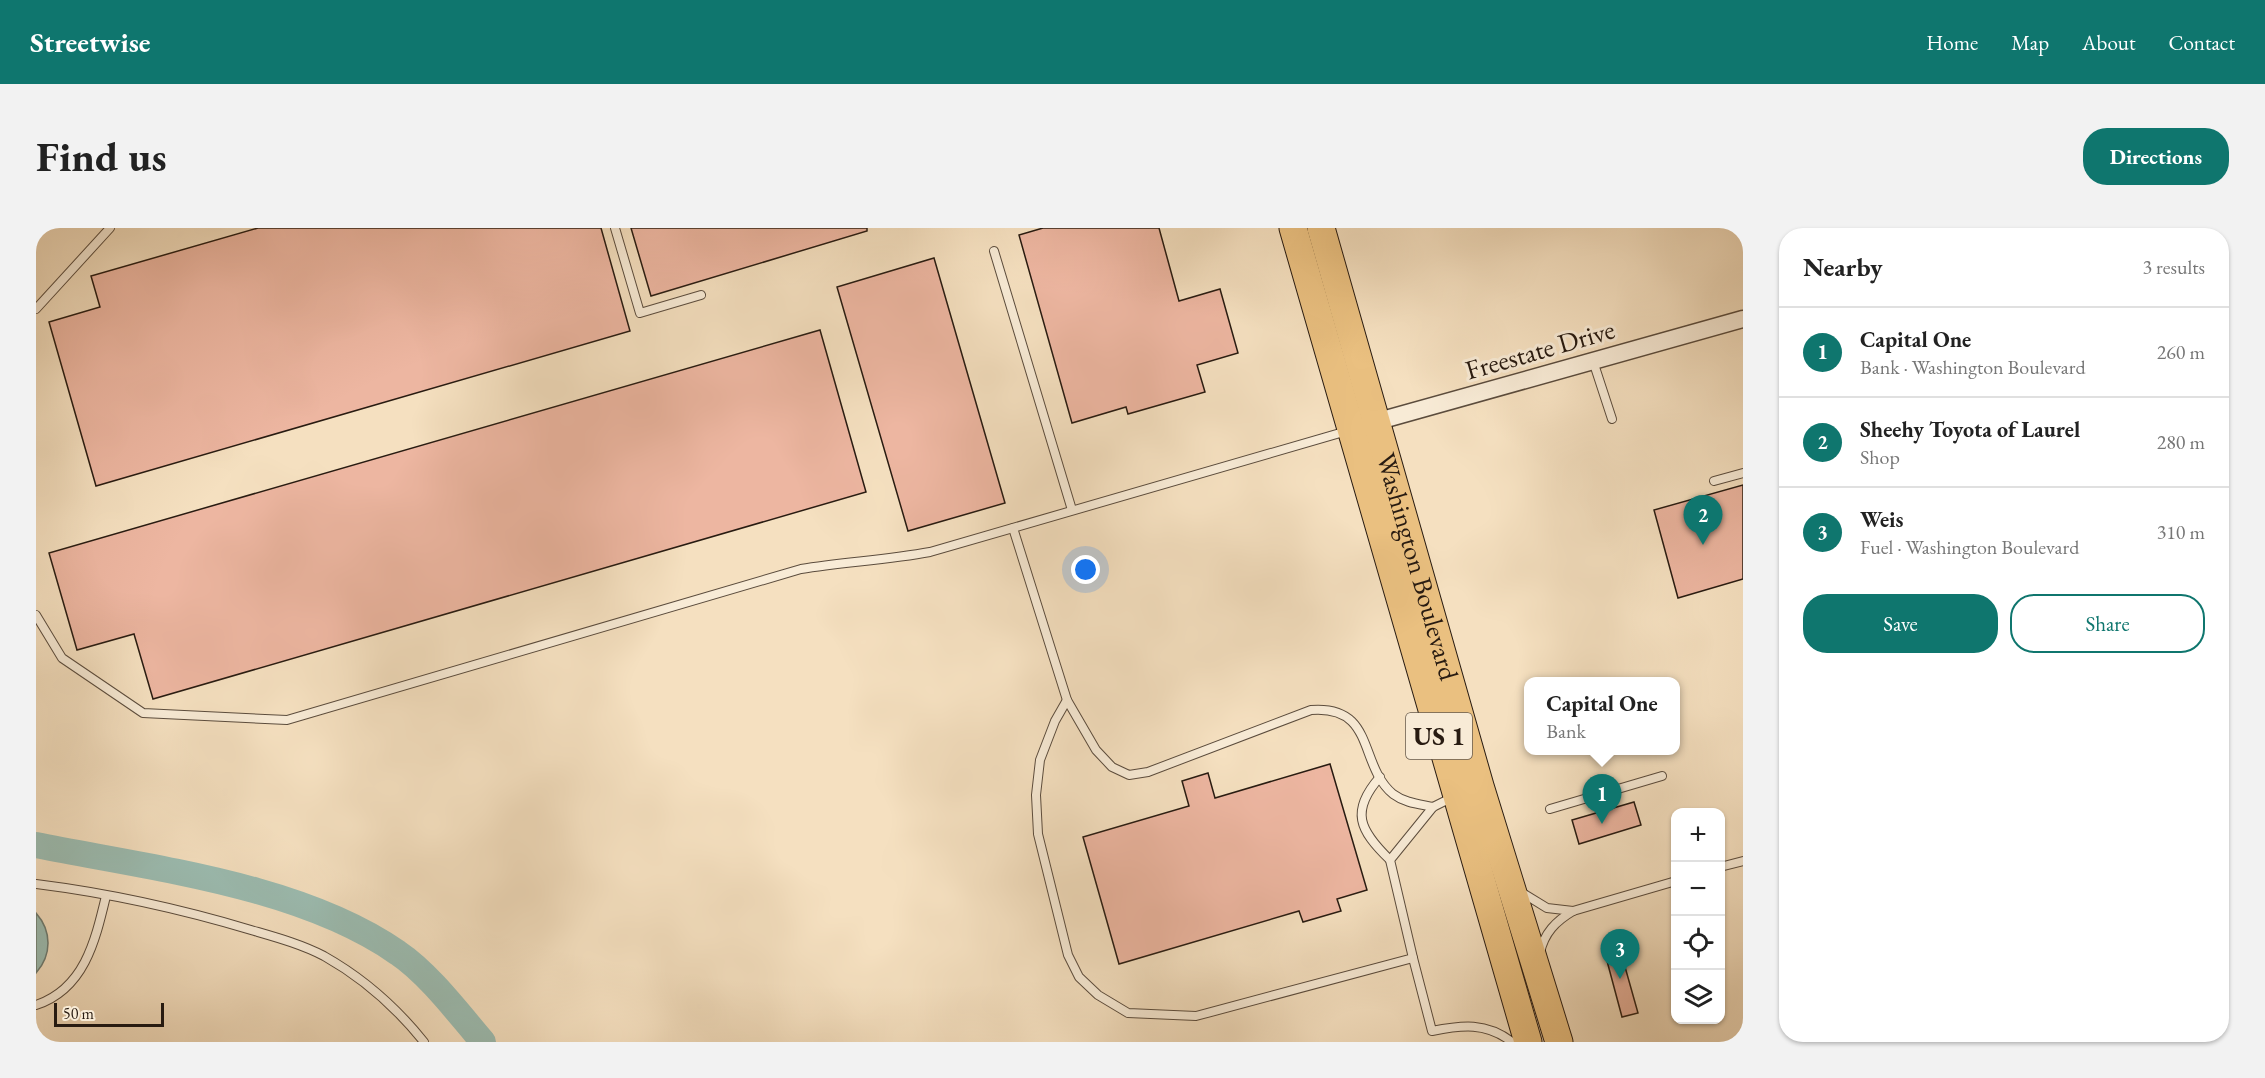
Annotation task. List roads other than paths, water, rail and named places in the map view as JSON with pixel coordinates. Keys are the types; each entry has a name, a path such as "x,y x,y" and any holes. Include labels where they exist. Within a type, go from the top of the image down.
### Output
{"main road":[{"name":"Washington Boulevard","path":"1293,228 1350,430 1445,801 1528,1042"},
{"name":"Washington Boulevard","path":"1321,228 1509,880 1559,1042"}],"street":[{"name":"Freestate Drive","path":"1350,430 1743,319"}],"lane":[{"path":"36,309 110,228"},
{"path":"615,228 640,313 701,295"},
{"path":"994,252 1072,510"},
{"path":"1593,361 1612,419"},
{"path":"36,615 62,658 143,713 287,720 801,569 847,561 886,560 930,552 1350,430"},
{"path":"1714,481 1743,473"},
{"path":"1013,528 1067,700 1096,750 1112,767 1129,775 1148,772 1311,710 1326,709 1342,714 1355,725 1380,777 1393,794 1407,802 1445,801"},
{"path":"1067,700 1055,721 1040,760 1036,795 1038,834 1057,919 1068,955 1079,977 1098,995 1128,1013 1196,1016 1413,958"},
{"path":"1550,809 1662,776"},
{"path":"1380,777 1363,800 1361,809 1369,839 1390,860 1432,1031 1463,1025 1482,1026 1512,1042"},
{"path":"1390,860 1445,801"},
{"path":"1725,866 1743,861"},
{"path":"1509,880 1529,898 1547,908 1573,911"},
{"path":"1538,971 1540,949 1546,934 1558,920 1573,911 1671,882"},
{"path":"36,884 232,924 288,941 322,955 385,998 424,1042"},
{"path":"36,1005 64,993 73,984 93,942 106,897"}],"water":[{"path":"36,913 45,927 48,943 45,959 36,973"}],"waterway":[{"path":"36,845 223,882 317,911 359,930 409,961 443,994 483,1042"}],"place":[{"name":"Sheehy Toyota of Laurel","path":"1703,545"},
{"name":"Capital One","path":"1602,824"},
{"name":"Weis","path":"1620,979"}]}
